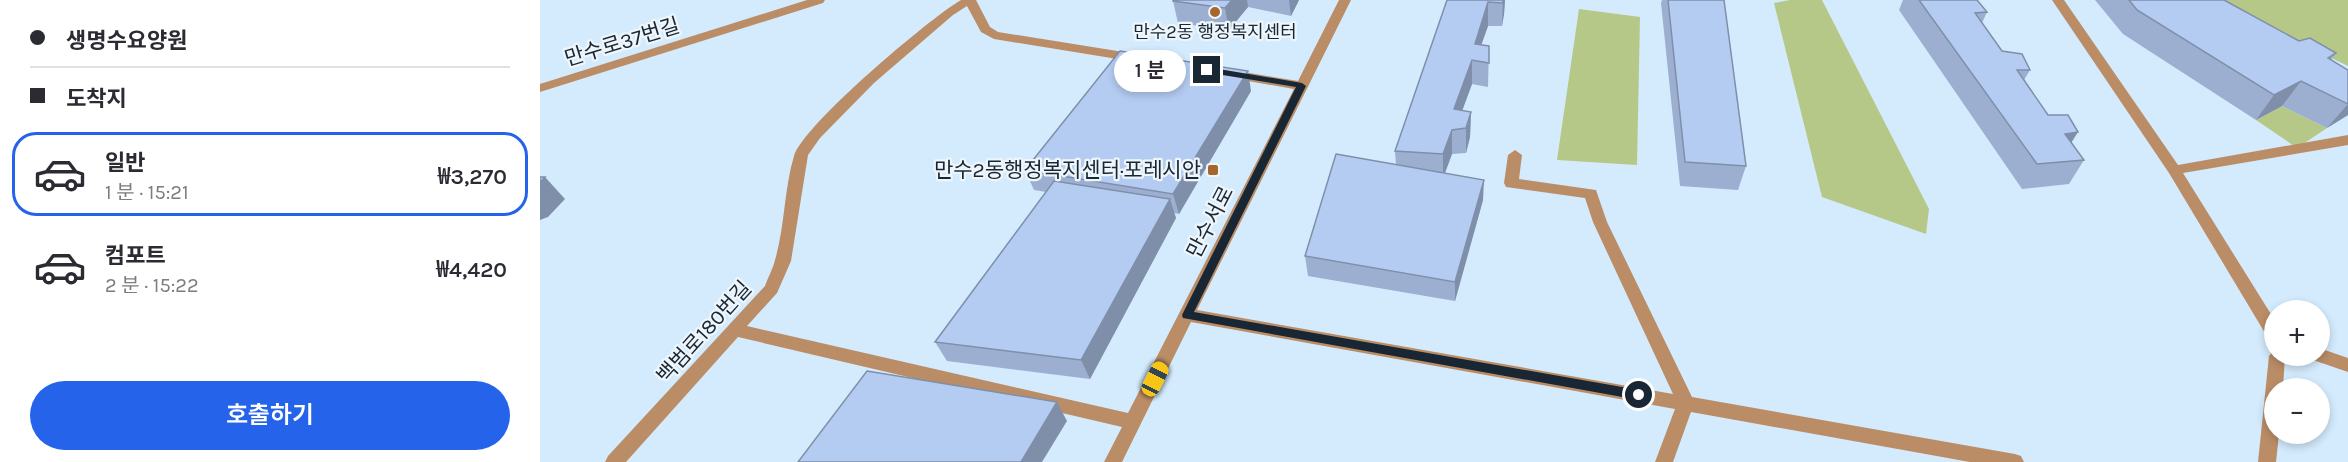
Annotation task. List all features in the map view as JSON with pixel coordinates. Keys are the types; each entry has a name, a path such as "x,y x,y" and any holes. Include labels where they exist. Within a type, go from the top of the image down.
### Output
{"street":[{"name":"만수로37번길","path":"540,88 819,0"},
{"path":"970,0 985,29 994,35 1148,60"},
{"name":"백범로180번길","path":"614,462 771,289 783,261 801,154 815,135 869,80 949,12 970,0"},
{"name":"만수서로","path":"1113,462 1345,0"},
{"path":"2058,0 2174,170 2264,317"},
{"path":"1219,72 1302,86"},
{"path":"2174,170 2348,140"},
{"path":"1515,154 1510,183 1591,194 1600,222 1686,403 1664,462"},
{"path":"1187,315 2015,462"},
{"path":"736,330 1133,422"},
{"path":"2330,358 2348,365"},
{"path":"2267,462 2276,366"}],"green space":[{"path":"1790,0 1822,0 1929,209 1926,234 1822,197 1774,3"},
{"path":"2210,0 2348,0 2348,66"},
{"path":"1579,9 1640,17 1637,165 1557,160"},
{"path":"2282,106 2327,128 2297,148 2256,120"}],"building":[{"path":"1173,0 1232,0 1225,8"},
{"path":"1447,0 1503,0 1503,3 1488,2 1475,44 1489,46 1489,63 1472,60 1454,109 1471,112 1466,128 1452,130 1443,154 1395,151"},
{"path":"1668,0 1724,0 1746,166 1685,162"},
{"path":"1919,0 1977,0 1987,12 1975,13 2002,51 2022,54 2030,70 2017,70 2048,115 2068,115 2078,132 2065,134 2084,160 2037,164"},
{"path":"2129,0 2224,0 2299,41 2310,38 2336,53 2328,58 2348,70 2348,104 2301,81 2274,95 2137,10"},
{"path":"1120,51 1248,71 1173,194 1025,170"},
{"path":"1336,154 1484,180 1455,282 1305,256"},
{"path":"1054,181 1170,199 1081,360 935,342"},
{"path":"867,371 1057,402 1021,462 798,462"}],"place":[{"name":"만수2동 행정복지센터","path":"1215,12"},
{"name":"만수2동행정복지센터·포레시안","path":"1213,170"}],"route":[{"path":"1207,70 1302,86 1187,315 1639,395"}]}
